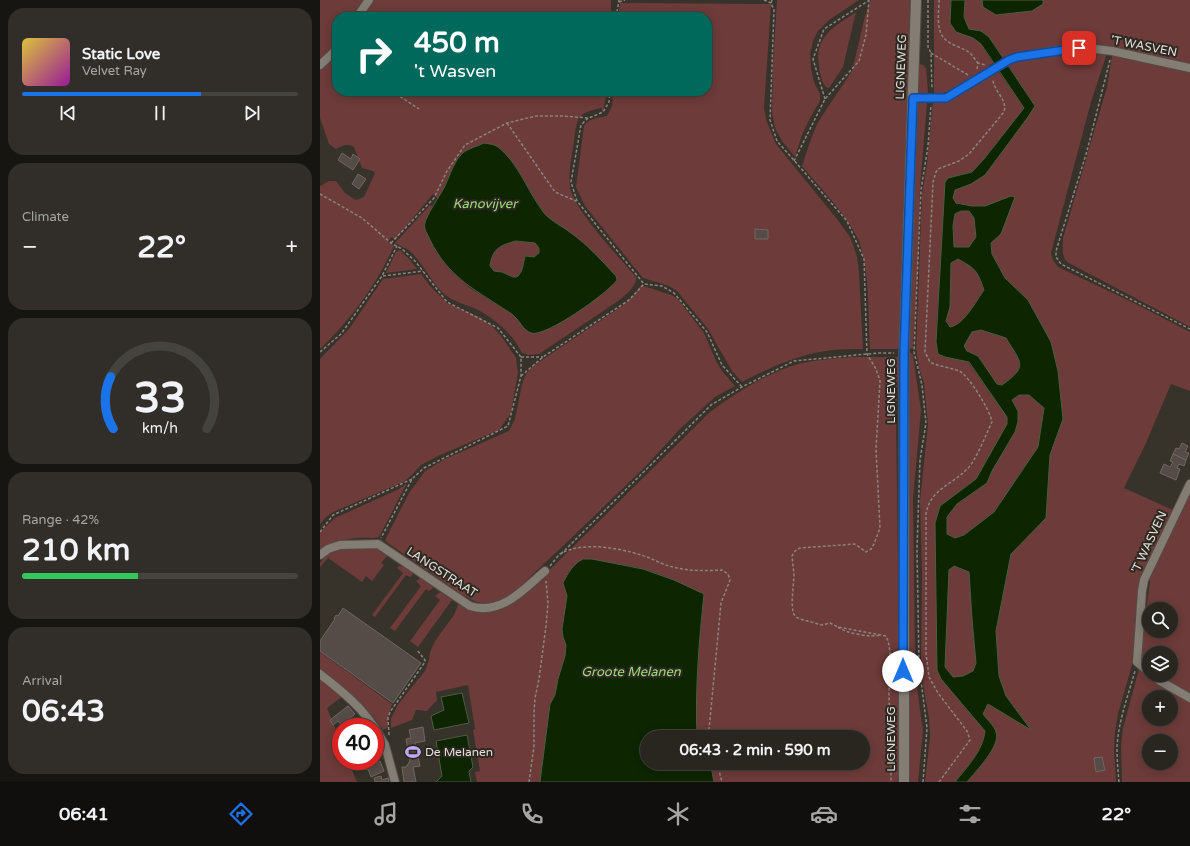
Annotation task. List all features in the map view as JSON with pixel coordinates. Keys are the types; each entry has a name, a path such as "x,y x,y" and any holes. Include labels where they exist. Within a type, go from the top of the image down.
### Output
{"street":[{"path":"361,12 369,0"},
{"name":"LIGNEWEG","path":"904,782 904,352 916,0"},
{"name":"'T WASVEN","path":"913,98 942,99 1009,60 1027,54 1079,48 1112,51 1190,68"},
{"path":"320,65 332,54"},
{"name":"'T WASVEN","path":"1138,662 1144,580 1190,484"},
{"path":"320,555 328,549 340,545 378,544"},
{"name":"LANGSTRAAT","path":"378,544 470,606 478,609 506,603 515,598 545,571"},
{"path":"1138,662 1142,666"},
{"path":"320,674 348,696 368,718"},
{"path":"1162,682 1190,698"},
{"path":"384,743 395,782"}],"path":[{"path":"617,12 619,1 625,0"},
{"path":"764,0 771,3"},
{"path":"772,0 771,3 774,10 770,120 776,141 847,221 864,259 867,354 876,369 880,381 880,403 876,448 880,528 874,544 871,549 866,552 855,544 847,544 800,548 793,553 792,564 794,574 792,608 793,613 800,619 822,625 830,623 845,631 875,637 880,635"},
{"path":"794,161 825,99 858,60 866,35 869,0"},
{"path":"825,99 813,59 824,29 869,0"},
{"path":"923,782 927,728 919,665 917,549 920,460 926,423 922,385 914,352 922,190 932,99 931,53 928,47 928,0"},
{"path":"939,0 939,17 942,36 947,41 968,52 978,63"},
{"path":"1112,51 1087,151 1056,251 1056,257 1061,264 1190,329"},
{"path":"931,53 976,80"},
{"path":"940,782 970,740 967,731 938,693 929,677 926,653 926,514 932,498 968,469 992,422 984,403 961,371 930,362 925,352 933,182 938,169 959,161 969,154 1004,112 1006,106 993,83"},
{"path":"400,96 419,109"},
{"path":"610,96 609,102 603,112 588,118 581,125 571,182 577,201 644,284 662,286 674,293 707,332 722,365 742,387"},
{"path":"391,243 434,198 447,170 465,145 508,123 536,116 588,118"},
{"path":"508,123 555,192 577,201"},
{"path":"320,194 362,218 391,243 402,249 416,261 447,302 498,328 521,357 521,376 508,426 424,468 412,479 333,515 320,532"},
{"path":"320,352 341,334 382,276 397,246"},
{"path":"382,276 423,271"},
{"path":"521,376 543,357 628,300 644,284"},
{"path":"529,782 534,746 535,698 540,679 548,603 545,571 560,554 707,409 742,387 794,361 867,354 914,352"},
{"path":"521,357 543,357"},
{"path":"378,544 412,479"},
{"path":"560,554 586,547 605,546 642,555 673,568 709,571 722,570 728,574 730,580 721,603 709,730"},
{"path":"838,627 886,636 888,641 890,653 889,696 891,724 891,782"},
{"path":"388,727 390,712 425,662 417,650"},
{"path":"1119,782 1117,748 1119,734 1122,717 1138,662"},
{"path":"719,770 722,782"}],"shaded area":[{"path":"320,0 365,0 356,12 332,12 332,48 320,62"},
{"path":"372,0 611,0 611,12 364,12"},
{"path":"777,0 859,0 829,20 818,31 813,41 810,55 811,68 814,82 820,94 820,101 802,135 795,157 782,141 775,128 772,113"},
{"path":"871,0 910,0 899,349 870,349 867,277 862,250 858,239 840,211 802,166 818,122 852,71 865,16"},
{"path":"934,0 951,0 950,23 956,32 973,38 981,44 993,63 958,87 950,91 934,95"},
{"path":"965,0 982,0 983,7 1043,4 1043,0 1190,0 1190,65 1108,48 1019,53 1003,57 993,42 986,35 969,29 964,17"},
{"path":"620,3 771,4 764,108 767,122 776,144 850,237 857,256 859,273 863,349 832,350 797,358 775,366 742,382 732,371 708,329 677,291 669,286 643,278 585,206 576,187 584,126 591,120 607,116 612,106 613,96 712,96 712,12 619,12"},
{"path":"856,12 843,67 829,88 826,87 822,80 820,71 818,56 820,47 827,33"},
{"path":"1080,51 1107,53 1091,102 1051,253 1053,260 1058,267 1134,303 1190,332 1190,391 1171,384 1146,443 1124,488 1173,510 1144,570 1139,584 1134,658 1118,714 1115,732 1114,749 1116,782 967,782 991,752 983,714 988,704 1030,729 1006,696 999,676 996,631 1011,554 1046,518 1050,455 1063,419 1058,371 1051,342 1028,300 1005,278 992,254 991,243 1001,234 1011,196 985,206 972,206 956,203 953,198 955,190 971,184 985,175 1035,106 1008,65 1015,60"},
{"path":"1115,54 1190,71 1190,327 1067,262 1064,256 1063,238 1107,87 1112,56"},
{"path":"332,57 332,96 606,96 603,112 601,108 587,112 580,118 576,127 570,164 570,187 579,208 636,277 635,283 631,289 621,299 539,354 529,355 522,353 508,333 490,317 476,309 451,299 442,292 416,257 407,249 395,243 430,205 434,207 425,221 426,231 442,260 452,272 470,288 514,315 524,328 552,328 607,291 570,233 551,221 544,213 509,158 498,147 459,156 438,199 433,194 395,240 391,237 388,242 394,246 371,288 342,326 320,349 320,186 329,181 336,181 345,193 356,200 364,197 375,173 362,168 354,147 347,145 336,149 329,144 320,118 320,69"},
{"path":"919,64 926,68 928,91 920,188 918,264 913,348 909,349"},
{"path":"998,71 1024,108 972,172 948,178 936,342 938,354 968,362 1007,417 1007,424 976,479 940,506 935,523 937,670 941,679 985,731 984,738 978,752 955,782 925,782 930,737 929,718 921,667 922,573 920,501 928,424 924,383 919,368 916,349 922,194 927,164 933,102"},
{"path":"961,211 969,211 974,218 976,237 969,247 954,247 953,226 955,214"},
{"path":"516,241 535,243 539,248 539,253 534,257 525,256 522,270 517,277 494,271 490,266 495,252 501,246"},
{"path":"400,250 417,269 386,273 396,252"},
{"path":"958,259 969,265 975,271 980,278 984,290 965,317 960,322 950,327 946,321 950,307 951,263"},
{"path":"421,274 430,286 447,303 479,317 491,325 502,337 516,358 518,373 511,413 499,430 438,456 421,465 403,482 333,512 320,524 320,359 349,329 383,279"},
{"path":"641,285 677,298 704,333 716,361 722,371 735,386 715,397 680,429 645,467 516,592 498,603 485,604 476,602 461,594 388,543 385,540 409,493 425,471 445,459 509,431 515,419 522,384 526,374 533,366 622,306 633,296"},
{"path":"981,330 1006,338 1016,353 1020,364 1019,368 1011,379 1002,385 997,384 978,356 967,351 964,346 972,332"},
{"path":"911,353 913,355 921,410 913,498 916,680 923,731 918,782 907,782 908,354"},
{"path":"852,357 899,357 896,414 898,782 714,782 712,770 870,770 870,730 697,730 698,665 704,594 674,580 642,568 631,566 602,566 569,571 563,583 567,596 562,629 566,645 565,656 555,695 550,704 540,782 477,782 475,772 480,771 473,730 475,729 468,685 436,692 437,700 427,711 416,710 412,720 391,728 391,718 399,703 425,671 430,652 435,641 454,615 459,602 468,607 484,612 498,611 512,604 521,598 709,413 740,392 775,372 798,364 825,359"},
{"path":"1019,395 1029,395 1044,408 1038,447 994,512 964,535 955,538 947,534 946,517 957,504 987,483 992,471 1015,432 1018,422 1018,411 1012,400"},
{"path":"407,483 379,537 348,539 320,553 320,532 335,518 399,489"},
{"path":"1190,491 1190,695 1170,682 1178,682 1178,646 1142,646 1142,662 1140,653 1142,638 1178,638 1178,602 1147,602 1150,582 1149,576"},
{"path":"369,546 379,548 389,554 381,563 384,565 372,581 366,576 362,582 328,558 320,567 320,563 325,557 336,550 348,547"},
{"path":"399,566 408,569 413,575 410,577 406,575 375,617 372,615 403,573 397,568"},
{"path":"954,566 969,572 976,663 973,671 963,676 953,677 945,667 949,569"},
{"path":"420,578 433,587 429,591 426,589 395,631 390,628 421,586 416,581"},
{"path":"440,592 452,600 418,647 410,641 440,600 435,596"},
{"path":"320,652 392,704 388,718 388,727 384,729 384,718 373,718 354,697 320,669"},
{"path":"1139,669 1142,671 1142,682 1157,682 1169,690 1142,690 1142,726 1178,726 1178,696 1190,702 1190,782 1122,782 1121,745 1123,728"},
{"path":"320,678 343,696 327,708 332,720 332,770 352,770 357,782 320,782"}],"water":[{"path":"951,0 965,0 964,17 969,29 981,31 989,37 1035,106 985,175 971,184 955,190 953,198 956,203 972,206 985,206 1011,196 1015,197 1001,234 991,243 992,254 1005,278 1028,300 1051,342 1058,371 1063,419 1050,455 1046,518 1011,554 996,631 999,676 1006,696 1031,730 988,704 983,714 995,729 997,738 987,758 967,782 955,782 978,752 984,738 985,731 941,679 937,670 935,523 940,506 976,479 1007,424 1007,417 969,362 938,354 936,342 945,182 948,178 972,172 1024,108 981,44 973,38 956,32 950,23","holes":["961,211 969,211 974,218 976,237 969,247 954,247 953,226 955,214","958,259 969,265 980,278 984,290 965,317 960,322 950,327 946,321 950,307 951,263","981,330 1006,338 1016,353 1020,364 1019,368 1011,379 1002,385 997,384 978,356 967,351 964,346 972,332","1019,395 1029,395 1044,408 1038,447 994,512 964,535 955,538 947,534 947,517 957,504 987,483 992,471 1015,432 1018,422 1018,411 1012,400","954,566 969,572 976,663 973,671 963,676 953,677 945,667 949,570"]},
{"path":"982,0 1043,0 1043,4 1032,11 996,15 983,7"},
{"name":"Kanovijver","path":"484,143 495,145 505,153 512,161 544,213 550,219 568,230 595,253 616,276 617,280 590,304 562,322 538,333 528,332 512,314 471,287 453,272 437,252 425,229 426,220 458,159 462,154 471,148","holes":["516,241 535,243 539,248 539,253 534,257 525,256 522,270 517,277 494,271 490,266 493,255 501,246"]},
{"name":"Groote Melanen","path":"583,559 592,559 643,569 674,580 704,594 698,665 697,730 640,730 640,770 712,770 714,782 540,782 550,704 555,695 565,656 566,645 562,629 567,596 563,583 569,572 579,561"},
{"path":"462,693 469,723 434,730 431,716 444,710 441,697"},
{"path":"467,735 473,767 469,771 471,782 436,782 442,776 436,741"}],"building":[{"path":"342,153 351,159 353,154 360,159 353,170 338,160"},
{"path":"358,174 366,179 359,189 352,184"},
{"path":"755,229 768,230 768,239 755,239"},
{"path":"1182,443 1188,446 1185,452 1189,453 1186,460 1173,454 1176,448 1179,449"},
{"path":"1173,454 1186,460 1184,466 1179,464 1177,468 1180,469 1176,480 1160,473 1164,464 1170,467 1173,462 1170,461"},
{"path":"343,608 421,663 393,703 320,651 320,641 335,619 336,615 338,616"},
{"path":"348,706 355,714 350,718 333,718"},
{"name":"De Melanen","path":"423,727 425,741 415,743 420,766 413,767 416,782 404,782 402,767 406,767 410,761 406,739 411,738 409,730"},
{"path":"1102,757 1105,770 1096,772 1094,758"},
{"path":"368,770 384,770 384,771 371,777"},
{"path":"381,776 382,780 388,778 389,782 375,782 374,778"}],"place":[{"name":"De Melanen","path":"413,752"}],"route":[{"path":"903,671 904,352 913,98 946,98 1009,60 1027,54 1079,48"}]}
